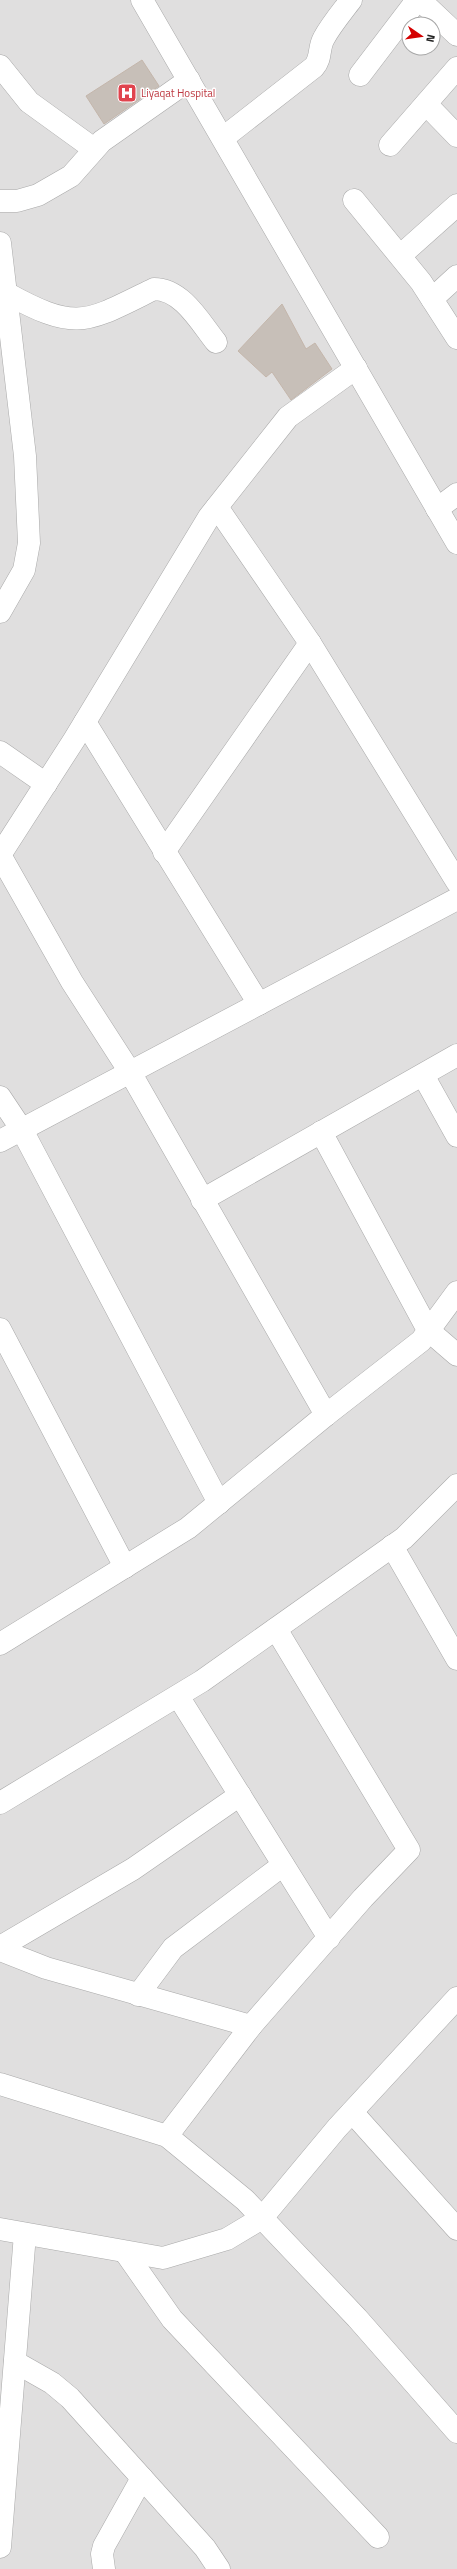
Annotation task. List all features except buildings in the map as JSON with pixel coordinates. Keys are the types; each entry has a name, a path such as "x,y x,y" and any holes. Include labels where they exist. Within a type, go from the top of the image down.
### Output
{"street":[{"path":"223,138 317,63 324,37 351,0"},
{"path":"360,75 417,0"},
{"path":"420,0 455,29"},
{"path":"148,3 189,80 457,543"},
{"path":"0,66 29,102 94,149"},
{"path":"390,145 457,68"},
{"path":"0,202 17,201 38,195 71,176 94,149 189,80"},
{"path":"426,104 457,136"},
{"path":"354,200 401,255 457,338"},
{"path":"401,255 457,205"},
{"path":"0,243 25,456 29,543 24,570 0,612"},
{"path":"432,299 457,276"},
{"path":"6,293 38,310 75,320 105,313 154,289 162,289 182,300 216,342"},
{"path":"326,1415 130,1072 72,982 0,855 85,722 217,507 288,417 356,368"},
{"path":"437,508 457,494"},
{"path":"217,507 310,643 457,882"},
{"path":"164,852 310,643"},
{"path":"85,722 259,1004"},
{"path":"0,752 46,784"},
{"path":"0,1141 457,899"},
{"path":"202,1200 457,1055"},
{"path":"423,1075 457,1136"},
{"path":"0,1097 22,1130 219,1503"},
{"path":"320,1132 428,1330 457,1355"},
{"path":"0,1644 188,1528 326,1415 421,1341 457,1292"},
{"path":"0,1329 125,1567"},
{"path":"0,1803 178,1696 276,1629 404,1538 457,1485"},
{"path":"392,1546 457,1659"},
{"path":"167,2136 251,2026 409,1850 276,1629"},
{"path":"178,1696 329,1938"},
{"path":"0,1948 134,1869 240,1795"},
{"path":"138,1995 173,1948 283,1865"},
{"path":"0,1948 46,1968 251,2026"},
{"path":"0,2229 163,2258 227,2239 262,2218 352,2112 453,2012"},
{"path":"0,2084 167,2136 245,2200 453,2420"},
{"path":"352,2112 457,2230"},
{"path":"0,2547 25,2234"},
{"path":"125,2252 172,2319 378,2537"},
{"path":"15,2362 62,2390 206,2548 220,2569"},
{"path":"104,2569 102,2554 104,2546 142,2478"}],"shaded area":[{"path":"0,0 457,0 457,2569 0,2569"}],"place":[{"name":"Liyaqat Hospital","path":"127,93"}]}
